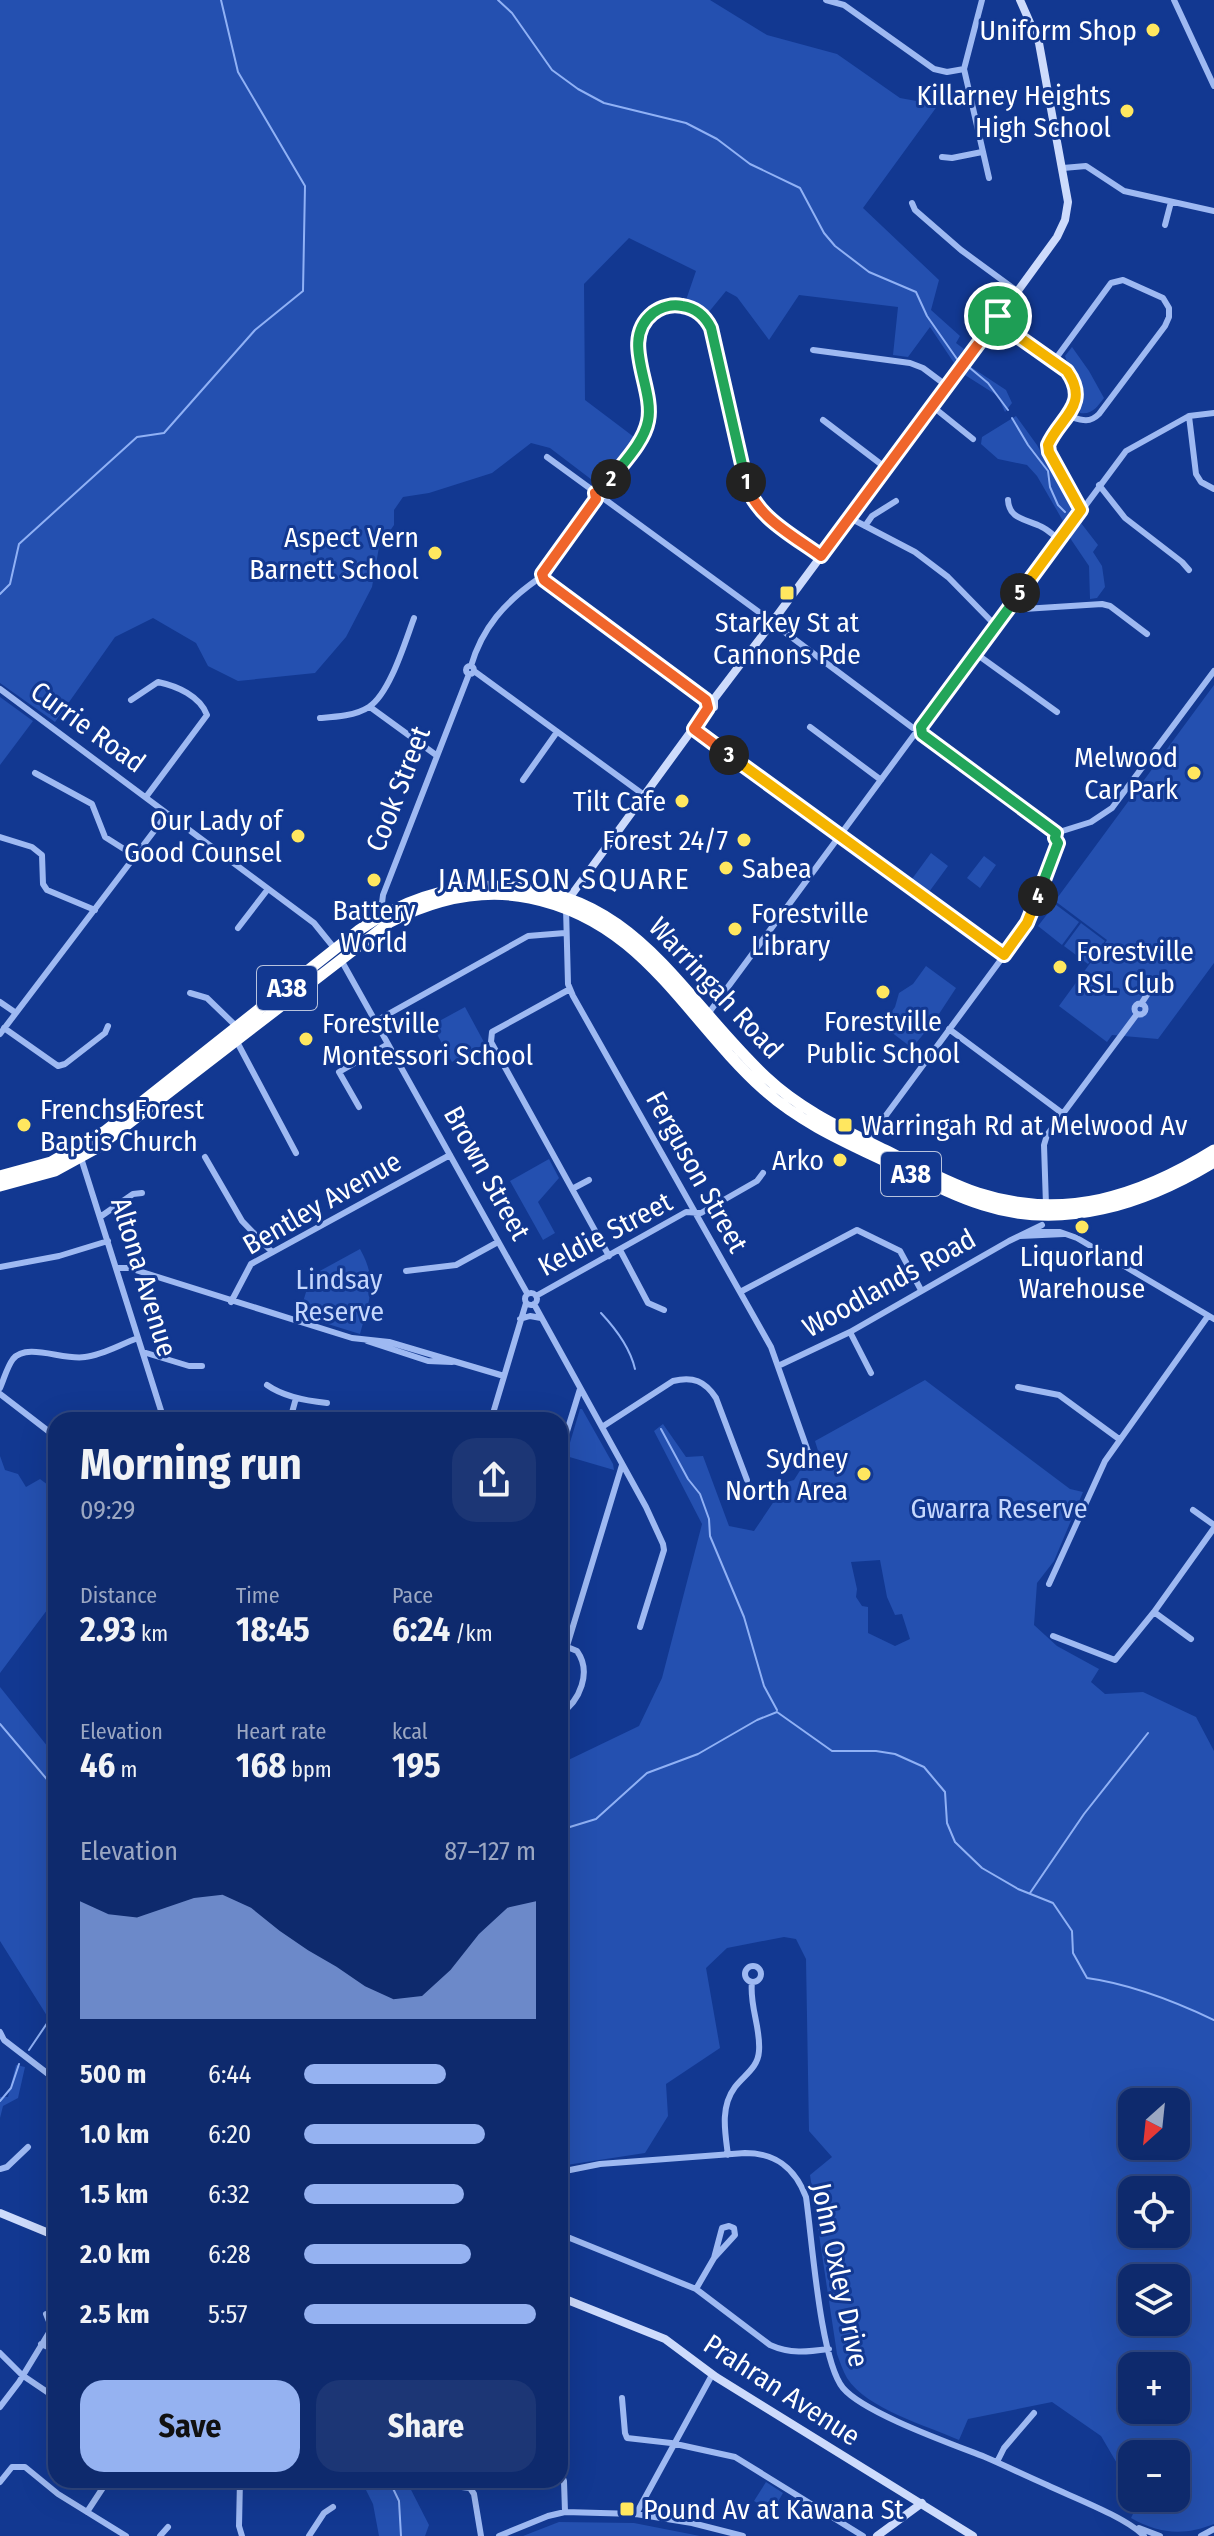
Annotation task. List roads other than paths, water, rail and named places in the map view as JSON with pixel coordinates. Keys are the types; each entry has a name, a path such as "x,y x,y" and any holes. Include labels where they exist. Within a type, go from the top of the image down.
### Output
{"highway":[{"name":"Warringah Road","path":"0,1186 44,1175 80,1153 388,917 473,895 524,896 568,902 602,924 632,947 766,1077 825,1120 975,1192 1010,1201 1044,1222"},
{"name":"Warringah Road","path":"705,1019 763,1089 786,1108 828,1134 969,1200 1044,1222 1117,1207 1171,1187 1214,1162"},
{"name":"Warringah Road","path":"1044,1222 1169,1177 1214,1150"},
{"name":"Warringah Road","path":"0,1176 80,1153"}],"street":[{"path":"826,0 844,5 934,69 947,72 964,69"},
{"path":"982,0 964,69 989,178"},
{"path":"568,902 694,729 709,702 772,623 1057,237 1065,220 1068,202 1063,168 1039,43 1020,0"},
{"path":"1174,0 1214,86"},
{"path":"942,157 982,152"},
{"path":"1063,168 1086,166 1124,191 1214,211"},
{"path":"1165,225 1171,202"},
{"path":"912,203 915,210 961,250 1017,291"},
{"path":"1054,361 1111,283 1123,280 1163,298 1169,308 1165,326 1099,414 1093,420 1084,421 1068,416"},
{"name":"Cook Street","path":"388,917 383,895 486,627 541,578 641,439 649,420 649,405 638,345 641,329 658,310 672,306 686,307 704,317 714,335 751,498 762,511 821,556"},
{"path":"997,321 1067,371 1075,382 1075,403 1051,438 1049,452 1081,510"},
{"path":"813,350 910,363 923,368 947,386"},
{"path":"932,406 973,439"},
{"path":"705,1019 1126,451 1189,416 1213,411"},
{"path":"1189,416 1196,474 1201,482 1214,489"},
{"path":"823,420 886,468"},
{"path":"547,457 1056,833 1055,838 1064,838 1112,808 1214,671"},
{"path":"1099,485 1125,518 1189,570"},
{"path":"1008,500 1016,517 1043,527 1059,539"},
{"path":"865,526 872,516 896,501"},
{"path":"850,518 915,552 948,577 996,626"},
{"path":"541,578 709,702"},
{"path":"1007,610 1102,604 1110,606 1147,634"},
{"path":"320,718 347,715 370,707 391,678 414,618"},
{"path":"975,653 1057,712"},
{"path":"471,670 644,795"},
{"path":"131,700 158,682 171,685 194,698 207,715 146,797"},
{"name":"Currie Road","path":"0,689 319,928 338,954"},
{"path":"370,707 436,755"},
{"path":"810,727 881,780"},
{"path":"694,729 1004,955"},
{"path":"523,780 557,732"},
{"path":"35,773 92,804 105,837 135,856"},
{"path":"108,1026 105,1033 58,1066 2,1031 167,814"},
{"path":"0,837 32,847 42,855 43,884 47,890 95,910"},
{"path":"867,1141 1027,923 1064,838"},
{"path":"238,928 268,889"},
{"name":"Ferguson Street","path":"568,902 565,933 570,989 771,1347 810,1457"},
{"path":"376,1021 528,936 565,933"},
{"name":"Brown Street","path":"338,954 527,1293"},
{"path":"1053,1231 1044,1222 1045,1140 1137,1014 1135,1007 1141,1004 1154,984"},
{"path":"570,989 492,1032 491,1042 609,1256"},
{"path":"190,993 207,998 237,1034 296,1153"},
{"path":"0,1002 16,1013"},
{"path":"949,1029 1062,1113"},
{"path":"359,1107 339,1072 388,1044"},
{"name":"Altona Avenue","path":"80,1153 162,1412"},
{"name":"Bentley Avenue","path":"231,1302 251,1264 450,1155"},
{"path":"205,1157 242,1221 272,1252"},
{"name":"Keldie Street","path":"536,1296 686,1212 701,1213 757,1181 763,1173"},
{"path":"572,1189 589,1180"},
{"path":"100,1217 133,1194 142,1193"},
{"path":"1044,1222 1065,1234"},
{"name":"Woodlands Road","path":"778,1366 850,1332 1044,1222 1053,1231 1084,1242 1211,1318"},
{"path":"740,1292 857,1230 900,1251 921,1290"},
{"path":"0,1267 59,1256 108,1241"},
{"path":"406,1271 456,1265 498,1242"},
{"path":"620,1250 648,1303 664,1310"},
{"path":"116,1268 129,1268 428,1361 457,1362 504,1376"},
{"path":"530,1304 536,1296 533,1293 527,1293 524,1299 541,1318 663,1544 664,1550 640,1627"},
{"name":"Keldie Street","path":"493,1412 520,1319 530,1304"},
{"path":"520,1319 530,1316 541,1318"},
{"path":"1049,1584 1104,1463 1211,1318"},
{"path":"850,1332 871,1373"},
{"path":"48,1430 0,1391 13,1360 20,1353 30,1350 55,1357 87,1357 138,1338"},
{"path":"143,1352 189,1366 202,1366"},
{"path":"602,1427 673,1381 687,1378 697,1380 709,1388 716,1398 747,1480"},
{"path":"267,1385 296,1398 327,1403"},
{"path":"1018,1387 1059,1395 1119,1439"},
{"path":"568,1428 580,1388"},
{"path":"292,1412 296,1398"},
{"path":"568,1630 622,1464"},
{"path":"1053,1636 1115,1660 1154,1612 1214,1527 1193,1510"},
{"path":"1154,1612 1191,1639"},
{"path":"568,1647 577,1651 585,1668 577,1696 568,1709"},
{"path":"728,2155 724,2126 726,2105 735,2087 752,2071 759,2051 752,1982"},
{"path":"0,2032 4,2040 48,2074"},
{"path":"0,2169 7,2167 28,2147"},
{"name":"John Oxley Drive","path":"568,2170 600,2164 761,2153 786,2165 801,2183 806,2197 829,2349 842,2387 852,2396 896,2420 997,2462 1132,2526 1144,2536"},
{"path":"0,2225 3,2214 48,2233"},
{"path":"696,2289 714,2258 735,2235 731,2227 722,2228 714,2258"},
{"path":"568,2237 696,2289 770,2345 784,2351 805,2353 829,2349"},
{"name":"Prahran Avenue","path":"568,2300 665,2339 712,2375 973,2536"},
{"path":"46,2314 48,2319"},
{"path":"0,2407 48,2334"},
{"path":"41,2344 48,2347"},
{"path":"0,2353 22,2375 48,2393"},
{"path":"636,2514 712,2375"},
{"path":"622,2398 627,2438 735,2457 863,2536"},
{"path":"997,2462 1004,2448 1034,2413"},
{"path":"0,2482 12,2467 25,2467 48,2486"},
{"path":"51,2488 126,2536"},
{"path":"87,2512 103,2488"},
{"path":"240,2488 239,2526 242,2536"},
{"path":"470,2488 474,2494 481,2536"},
{"path":"564,2488 565,2512"},
{"path":"877,2536 922,2503"},
{"path":"309,2536 324,2513 333,2507"},
{"path":"499,2536 565,2512 636,2514 692,2523 743,2536"},
{"path":"1132,2526 1160,2536"},
{"path":"160,2536 168,2527"},
{"path":"1201,2536 1214,2529"}],"waterway":[{"path":"0,594 10,584 19,544 137,437 164,433 255,330 303,291 305,186 238,72 221,0"},
{"path":"498,0 512,13 552,70 578,89 604,103 686,123 717,139 750,164 800,188 824,233 835,246 869,272 916,292 927,316 957,359"},
{"path":"970,368 988,383 1008,410"},
{"path":"1012,418 1048,471 1050,487 1058,505 1065,512"},
{"path":"601,1313 622,1339 635,1369"},
{"path":"661,1429 688,1479 700,1494 709,1519 710,1536 744,1617 764,1686 777,1710"},
{"path":"568,1828 596,1819 647,1773 698,1754 777,1712 832,1751 895,1754 924,1767 945,1792 947,1823 955,1842 982,1868 1018,1889 1053,1903 1072,1931 1073,1953 1087,1978 1152,1994 1214,2020"},
{"path":"0,1724 48,1781"},
{"path":"1030,1893 1084,1814 1148,1733"},
{"path":"29,2050 48,2022"},
{"path":"0,2101 11,2088 19,2064"},
{"path":"393,2488 399,2501 401,2536"}],"place":[{"name":"Uniform Shop","path":"1153,30"},
{"name":"Killarney Heights High School","path":"1127,111"},
{"name":"Aspect Vern Barnett School","path":"435,553"},
{"name":"Starkey St at Cannons Pde","path":"787,593"},
{"name":"Melwood Car Park","path":"1194,773"},
{"name":"Tilt Cafe","path":"682,801"},
{"name":"Our Lady of Good Counsel","path":"298,836"},
{"name":"Forest 24/7","path":"744,840"},
{"name":"Sabea","path":"726,868"},
{"name":"Battery World","path":"374,880"},
{"name":"Forestville Library","path":"735,929"},
{"name":"Forestville RSL Club","path":"1060,967"},
{"name":"Forestville Public School","path":"883,992"},
{"name":"Forestville Montessori School","path":"306,1039"},
{"name":"Frenchs Forest Baptis Church","path":"24,1125"},
{"name":"Warringah Rd at Melwood Av","path":"845,1125"},
{"name":"Arko","path":"840,1160"},
{"name":"Liquorland Warehouse","path":"1082,1227"},
{"name":"Sydney North Area","path":"864,1474"},
{"name":"Pound Av at Kawana St","path":"627,2509"}],"district":[{"name":"JAMIESON SQUARE","path":"564,879"}],"park label":[{"name":"Lindsay Reserve","path":"339,1295"},
{"name":"Gwarra Reserve","path":"999,1508"}]}
